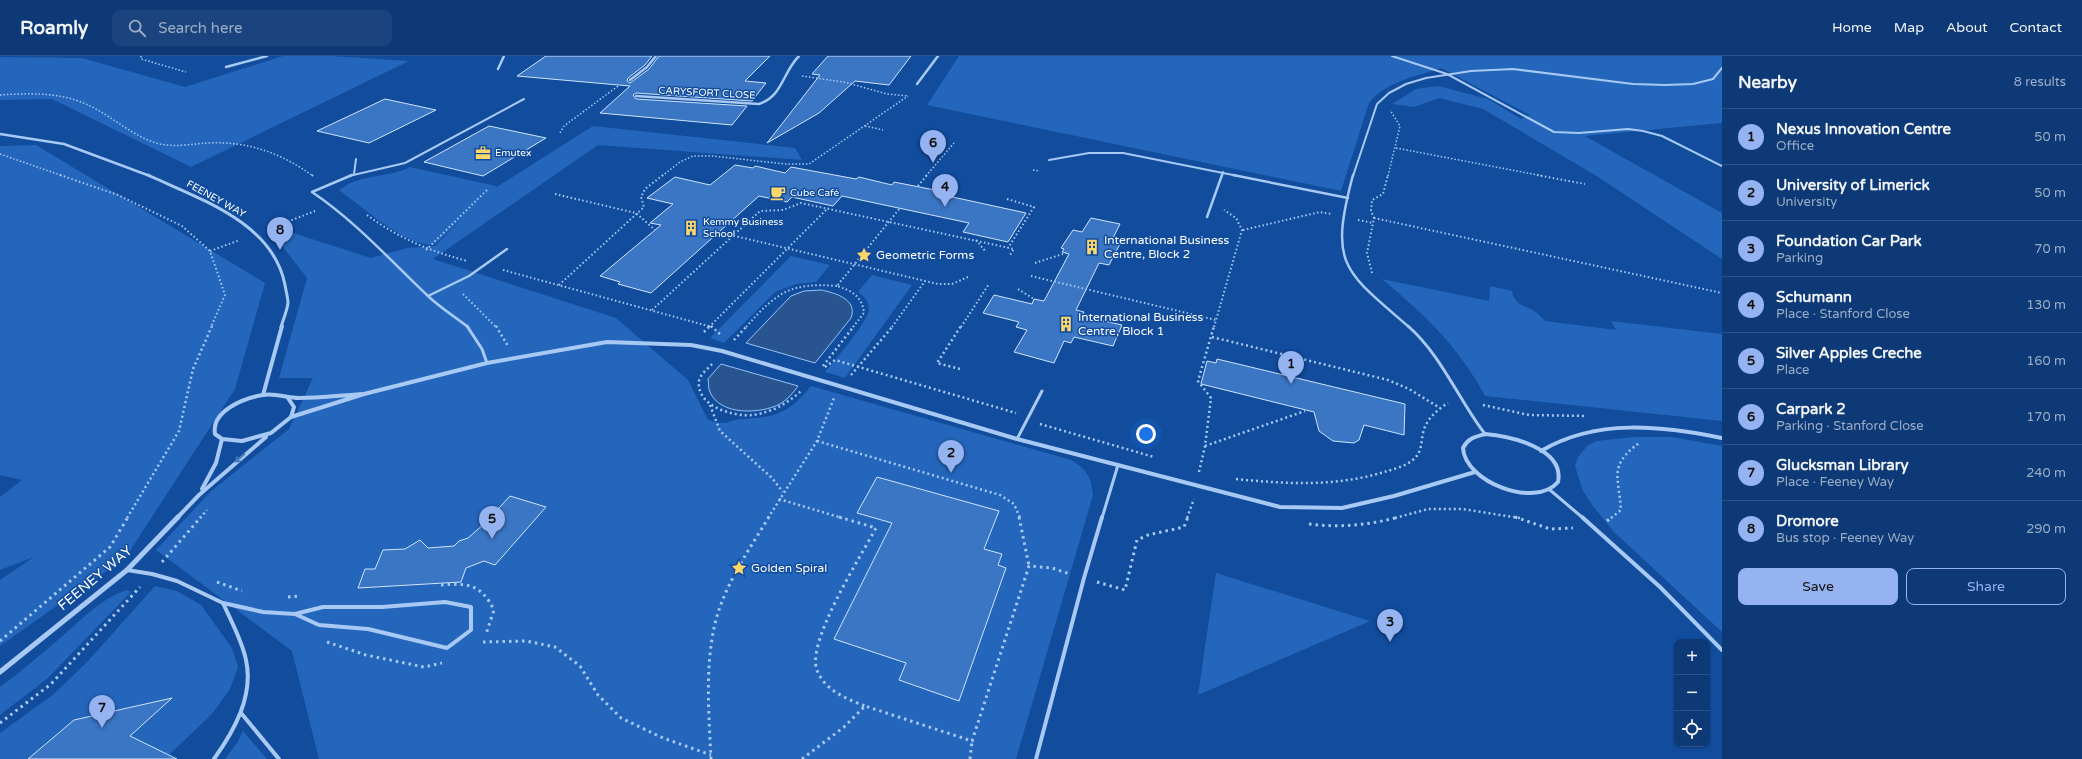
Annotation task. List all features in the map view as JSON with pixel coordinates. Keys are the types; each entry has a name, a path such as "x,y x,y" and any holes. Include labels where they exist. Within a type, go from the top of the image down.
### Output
{"street":[{"path":"226,67 267,56"},
{"path":"498,69 504,56"},
{"path":"630,80 650,64 656,56"},
{"name":"CARYSFORT CLOSE","path":"636,96 759,104 773,99 777,94 785,74 799,56"},
{"path":"917,84 938,56"},
{"name":"FEENEY WAY","path":"0,134 64,144 138,170 198,198 232,216 256,234 272,253 282,271 288,303 263,395"},
{"path":"291,417 364,394 487,363 577,346 607,342 645,342 691,345 722,351 1017,439 1273,506 1315,509 1342,508 1369,502 1475,472"},
{"path":"271,433 242,441 222,439 215,434 214,428 218,418 228,408 244,400 263,395 276,394 287,397 364,394"},
{"path":"287,397 294,407 291,417"},
{"name":"FEENEY WAY","path":"0,672 127,570 199,495 291,417"},
{"path":"1540,451 1556,440 1588,432 1623,427 1662,428 1722,438"},
{"path":"1485,434 1513,438 1540,451 1557,468 1560,477 1557,484 1550,490 1538,493 1523,493 1500,486 1475,472 1467,463 1462,454 1462,446 1466,440 1474,435 1485,434"},
{"name":"FEENEY WAY","path":"199,495 211,475 222,439"}],"lane":[{"path":"1392,56 1448,74 1554,132 1579,133 1628,129 1643,131 1662,136 1722,166"},
{"path":"1485,434 1472,419 1440,363 1424,342 1407,324 1368,292 1350,270 1343,256 1341,244 1348,198 1375,109 1382,97 1391,90 1415,81 1448,74 1492,70 1530,70 1622,82 1675,85 1700,83 1714,79 1721,73 1722,68"},
{"path":"487,363 482,349 468,327 428,296 381,249 331,205 312,192 354,174 405,163 524,99"},
{"path":"1049,160 1089,153 1123,153 1348,198"},
{"path":"354,174 356,159"},
{"path":"1207,217 1223,172"},
{"path":"428,296 459,283 487,266 507,250"},
{"path":"1017,439 1042,391"},
{"path":"1036,759 1084,578 1118,465"},
{"path":"1550,490 1591,524 1689,615 1722,650"},
{"path":"127,570 152,574 177,581 223,603 263,612 294,614 323,607 382,607 445,602 471,607 471,630 447,648 368,629 319,625 294,614"},
{"path":"214,759 227,742 241,713 246,681 246,662 240,640 223,603"},
{"path":"241,713 279,759"}],"path":[{"path":"141,56 141,59 186,72"},
{"path":"558,285 644,207 641,197 645,189 680,162 694,156 713,156 785,164 809,164 908,96 887,94 844,82 785,74"},
{"path":"560,133 564,126 621,84"},
{"path":"0,95 38,95 80,102 144,138 166,145 226,142 255,146 288,160 326,186"},
{"path":"1373,276 1367,253 1374,218 1370,212 1372,200 1383,194 1396,148 1400,126 1388,104"},
{"path":"865,126 883,130"},
{"path":"918,186 954,143"},
{"path":"1396,148 1585,184"},
{"path":"0,154 118,195 182,226 210,251 225,295 193,369 179,431 110,547 0,641"},
{"path":"425,250 487,190"},
{"path":"555,194 636,213 655,230"},
{"path":"1007,199 1034,207 1008,248"},
{"path":"652,310 760,211 783,210 801,203 1014,249 1010,255"},
{"path":"1200,470 1205,446 1211,398 1198,381 1242,230 1242,225 1231,214 1211,204"},
{"path":"691,345 828,208"},
{"path":"837,286 854,263 900,208"},
{"path":"1242,230 1320,212 1373,224"},
{"path":"1374,218 1722,293"},
{"path":"718,232 787,249 854,263 925,282 952,284 968,277"},
{"path":"391,233 425,250 710,325 725,339"},
{"path":"976,240 986,252"},
{"path":"1036,263 1066,253"},
{"path":"1031,276 1216,320"},
{"path":"847,380 886,334 925,282"},
{"path":"960,369 937,363 989,284"},
{"path":"730,344 779,294 790,288 801,285 837,286 858,297 863,304 864,313 820,371 835,360 1015,413 1026,420 1156,458"},
{"path":"1018,289 1034,299"},
{"path":"459,291 494,323 507,343 512,358"},
{"path":"1212,337 1388,380 1410,389 1440,408"},
{"path":"714,361 700,379 700,388 710,405 720,431 772,478 783,492"},
{"path":"710,405 733,414 746,415 765,413 786,405 812,378"},
{"path":"483,642 526,641 555,647 580,666 598,695 621,718 663,738 711,757 708,701 714,628 726,593 752,544 783,492 817,441 836,394"},
{"path":"1480,400 1483,406"},
{"path":"1230,478 1288,485 1331,485 1376,475 1412,461 1423,445 1425,427 1440,408 1452,402 1463,402 1529,415 1588,416"},
{"path":"1205,446 1305,411"},
{"path":"817,441 1000,495 1015,505 1029,566 972,741 970,759"},
{"path":"1307,524 1333,527 1358,525 1380,522 1428,509 1462,509 1490,512 1520,518 1550,529 1571,528 1608,521 1621,510 1621,493 1617,476 1619,460 1627,451 1642,442"},
{"path":"1192,468 1206,472"},
{"path":"1029,566 1052,568 1125,590 1137,540 1148,534 1184,527 1194,498 1200,500"},
{"path":"779,499 876,528 821,633 815,662 819,674 839,696 972,741"},
{"path":"0,723 51,684 152,574 211,506"},
{"path":"802,759 844,727 865,706"}],"shaded area":[{"path":"283,56 331,56 409,61 191,167 52,99 0,100 0,57 82,58 185,87"},
{"path":"959,56 1722,56 1722,123 1585,136 1722,213 1722,259 1595,175 1483,109 1439,98 1414,107 1392,104 1416,89 1438,86 1488,99 1521,119 1530,115 1441,68 1392,85 1369,103 1341,191 927,105"},
{"path":"593,126 795,148 802,160 598,145 433,259 616,318 688,380 708,420 723,423 739,419 773,415 795,403 811,386 1071,460 1081,467 1087,474 1091,483 1093,495 1016,759 319,759 292,651 156,550 211,491 289,429 313,378 279,378 307,278 265,224 371,258 407,248 435,246 463,218 434,245 422,244 397,233 339,190 357,180 393,173 410,167 496,186 495,188"},
{"path":"36,145 265,283 235,389 126,557 0,646 0,580 34,557 0,570 0,497 22,480 0,475 0,146"},
{"path":"791,256 830,265 816,282 796,284 775,292 724,343 710,338"},
{"path":"872,275 912,285 845,378 825,372 850,341 867,315 869,309 867,301 858,292"},
{"path":"1382,279 1489,301 1490,286 1512,291 1519,303 1534,311 1545,321 1616,330 1611,321 1722,334 1722,421 1485,396 1464,362 1440,332"},
{"path":"821,290 844,298 851,306 852,311 851,318 815,363 746,343 791,296 804,291"},
{"path":"721,364 798,386 785,400 772,407 752,411 732,409 715,400 709,389 708,379"},
{"path":"1635,437 1672,437 1722,446 1722,632 1614,532 1583,491 1575,466 1578,457 1587,446 1596,441"},
{"path":"1216,573 1370,621 1198,695"},
{"path":"155,586 177,591 201,605 232,648 238,667 230,689 212,714 169,755 130,736 171,698 74,720 28,759 0,759 0,733 54,694 88,661"},
{"path":"127,590 131,592 48,678 0,715 0,687 95,608 110,597"},
{"path":"243,731 267,759 225,759 237,743"}],"building":[{"path":"546,56 652,56 645,65 628,78 627,81 630,83 649,69 659,56 770,56 745,81 766,83 752,101 636,93 633,95 636,99 747,106 732,125 600,113 630,86 517,76"},
{"path":"828,56 911,56 889,85 855,81 819,113 767,143 820,75 812,74"},
{"path":"385,99 436,110 369,143 317,131"},
{"path":"489,126 546,138 483,176 424,162"},
{"path":"735,165 753,168 755,166 785,173 791,167 856,179 859,177 892,185 894,182 950,193 948,196 1026,213 1008,242 963,232 969,223 842,196 833,206 792,197 787,202 759,196 651,293 618,284 620,282 600,276 661,225 650,223 673,204 647,198 675,177 710,185"},
{"name":"International Business Centre, Block 1","path":"1091,218 1120,224 1113,238 1122,240 1109,265 1099,263 1076,310 1084,312 1082,316 1122,325 1113,346 1074,337 1071,343 1064,341 1054,363 1014,352 1027,330 1016,327 1019,322 983,313 994,295 1032,304 1034,299 1044,301 1069,254 1062,252 1064,249 1061,248 1073,230 1082,232"},
{"path":"1217,359 1405,404 1404,435 1364,425 1359,440 1354,443 1333,441 1319,431 1314,412 1201,384 1207,361 1216,363"},
{"path":"877,477 999,511 984,549 1002,554 998,565 1006,568 959,701 899,680 906,663 834,639 892,523 857,513"},
{"path":"510,496 546,507 495,565 484,561 466,568 461,582 358,588 365,569 375,569 383,550 405,549 420,540 428,548 454,546 459,541 468,538 485,523 483,512 499,508"},
{"path":"172,698 130,736 177,759 28,759 74,720"}],"place":[{"name":"Emutex","path":"483,153"},
{"name":"Carpark 2","path":"933,163"},
{"name":"Cube Café","path":"778,193"},
{"name":"Schumann","path":"945,207"},
{"name":"Kemmy Business School","path":"691,228"},
{"name":"International Business Centre, Block 2","path":"1092,247"},
{"name":"Dromore","path":"280,250"},
{"name":"Geometric Forms","path":"864,255"},
{"name":"International Business Centre, Block 1","path":"1066,324"},
{"name":"Nexus Innovation Centre","path":"1291,384"},
{"name":"University of Limerick","path":"951,473"},
{"name":"Silver Apples Creche","path":"492,539"},
{"name":"Golden Spiral","path":"739,568"},
{"name":"Foundation Car Park","path":"1390,642"},
{"name":"Glucksman Library","path":"102,728"}]}
